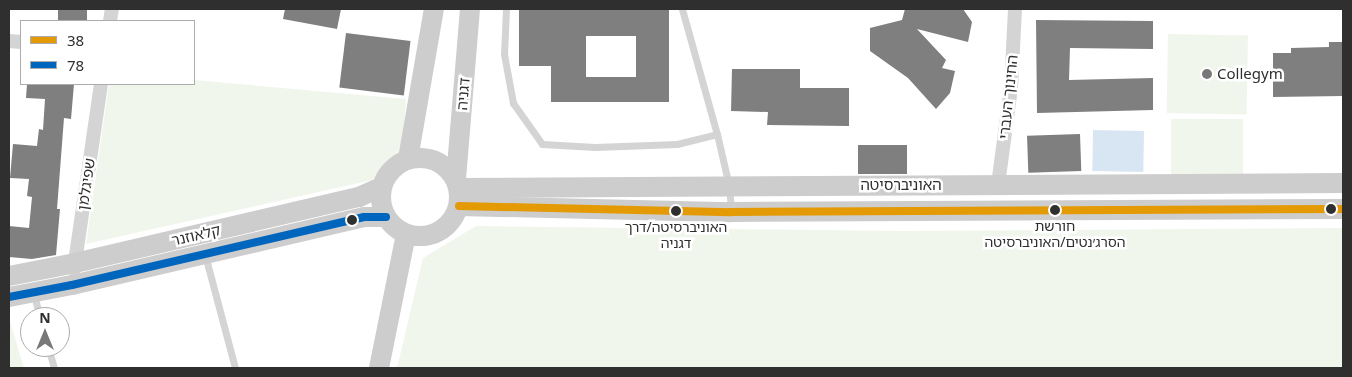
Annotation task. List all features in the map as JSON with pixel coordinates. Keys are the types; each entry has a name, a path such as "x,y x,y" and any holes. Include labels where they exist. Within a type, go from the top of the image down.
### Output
{"street":[{"path":"408,159 434,9"},
{"name":"דגניה","path":"458,191 470,9"},
{"name":"החינוך העברי","path":"998,185 1011,88 1015,9"},
{"name":"שפיגלמן","path":"72,285 101,85"},
{"path":"422,157 436,160 448,168 458,191 454,217 445,227 433,234 420,236 406,234 395,227 386,217 380,201 381,187 386,175 396,165 408,159 422,157"},
{"name":"האוניברסיטה","path":"458,191 729,186 1343,183"},
{"name":"קלאוזנר","path":"9,276 75,263 359,197 381,187"},
{"name":"האוניברסיטה","path":"458,191 731,212 1343,209"},
{"name":"קלאוזנר","path":"9,297 72,285 204,252 364,217 386,217"},
{"path":"379,368 406,234"}],"lane":[{"path":"506,9 504,54 513,103 542,144 596,146 677,144 717,134"},
{"path":"682,9 717,134 729,186 731,212"},
{"path":"204,252 235,368"},
{"path":"33,292 37,307"}],"shaded area":[{"name":"Collegym","path":"1168,34 1248,35 1247,114 1167,113"},
{"path":"195,80 406,99 402,153 372,180 86,244 109,85 195,85"},
{"name":"Collegym","path":"1171,119 1243,119 1243,178 1171,178"},
{"path":"476,226 901,231 1343,228 1343,368 397,368 423,258"},
{"path":"9,318 24,368 9,368"}],"water":[{"path":"1093,130 1144,131 1143,172 1092,171"}],"building":[{"path":"58,9 87,9 87,20 58,20"},
{"path":"285,9 341,9 337,29 283,19"},
{"path":"519,9 669,9 669,102 551,102 551,66 519,66","holes":["586,36 636,36 636,77 586,77"]},
{"path":"905,9 963,9 972,22 968,42 917,29 946,60 942,68 955,71 950,93 936,109 908,78 870,51 870,28 902,20"},
{"path":"1036,20 1153,21 1153,49 1070,48 1069,80 1153,78 1153,110 1037,113"},
{"path":"346,33 411,41 404,96 339,88"},
{"path":"1329,42 1343,42 1343,96 1273,97 1273,53 1291,53 1291,48 1329,47"},
{"path":"732,69 800,69 800,88 849,88 849,126 767,125 768,112 731,111"},
{"path":"27,85 74,85 71,119 64,118 57,209 60,209 56,255 32,259 9,257 9,226 29,228 32,197 27,196 29,179 10,178 13,144 37,146 39,129 43,130 45,99 26,98"},
{"path":"1080,134 1081,171 1028,173 1027,136"},
{"path":"858,145 907,145 907,174 858,174"}],"transit line":[{"name":"38","path":"459,206 731,212 1343,209"},
{"name":"78","path":"9,297 72,285 364,217 386,217"}],"place":[{"name":"Collegym","path":"1207,74"},
{"name":"חורשת הסרג׳נטים/האוניברסיטה","path":"1055,210"},
{"name":"האוניברסיטה/דרך דגניה","path":"676,211"}]}
